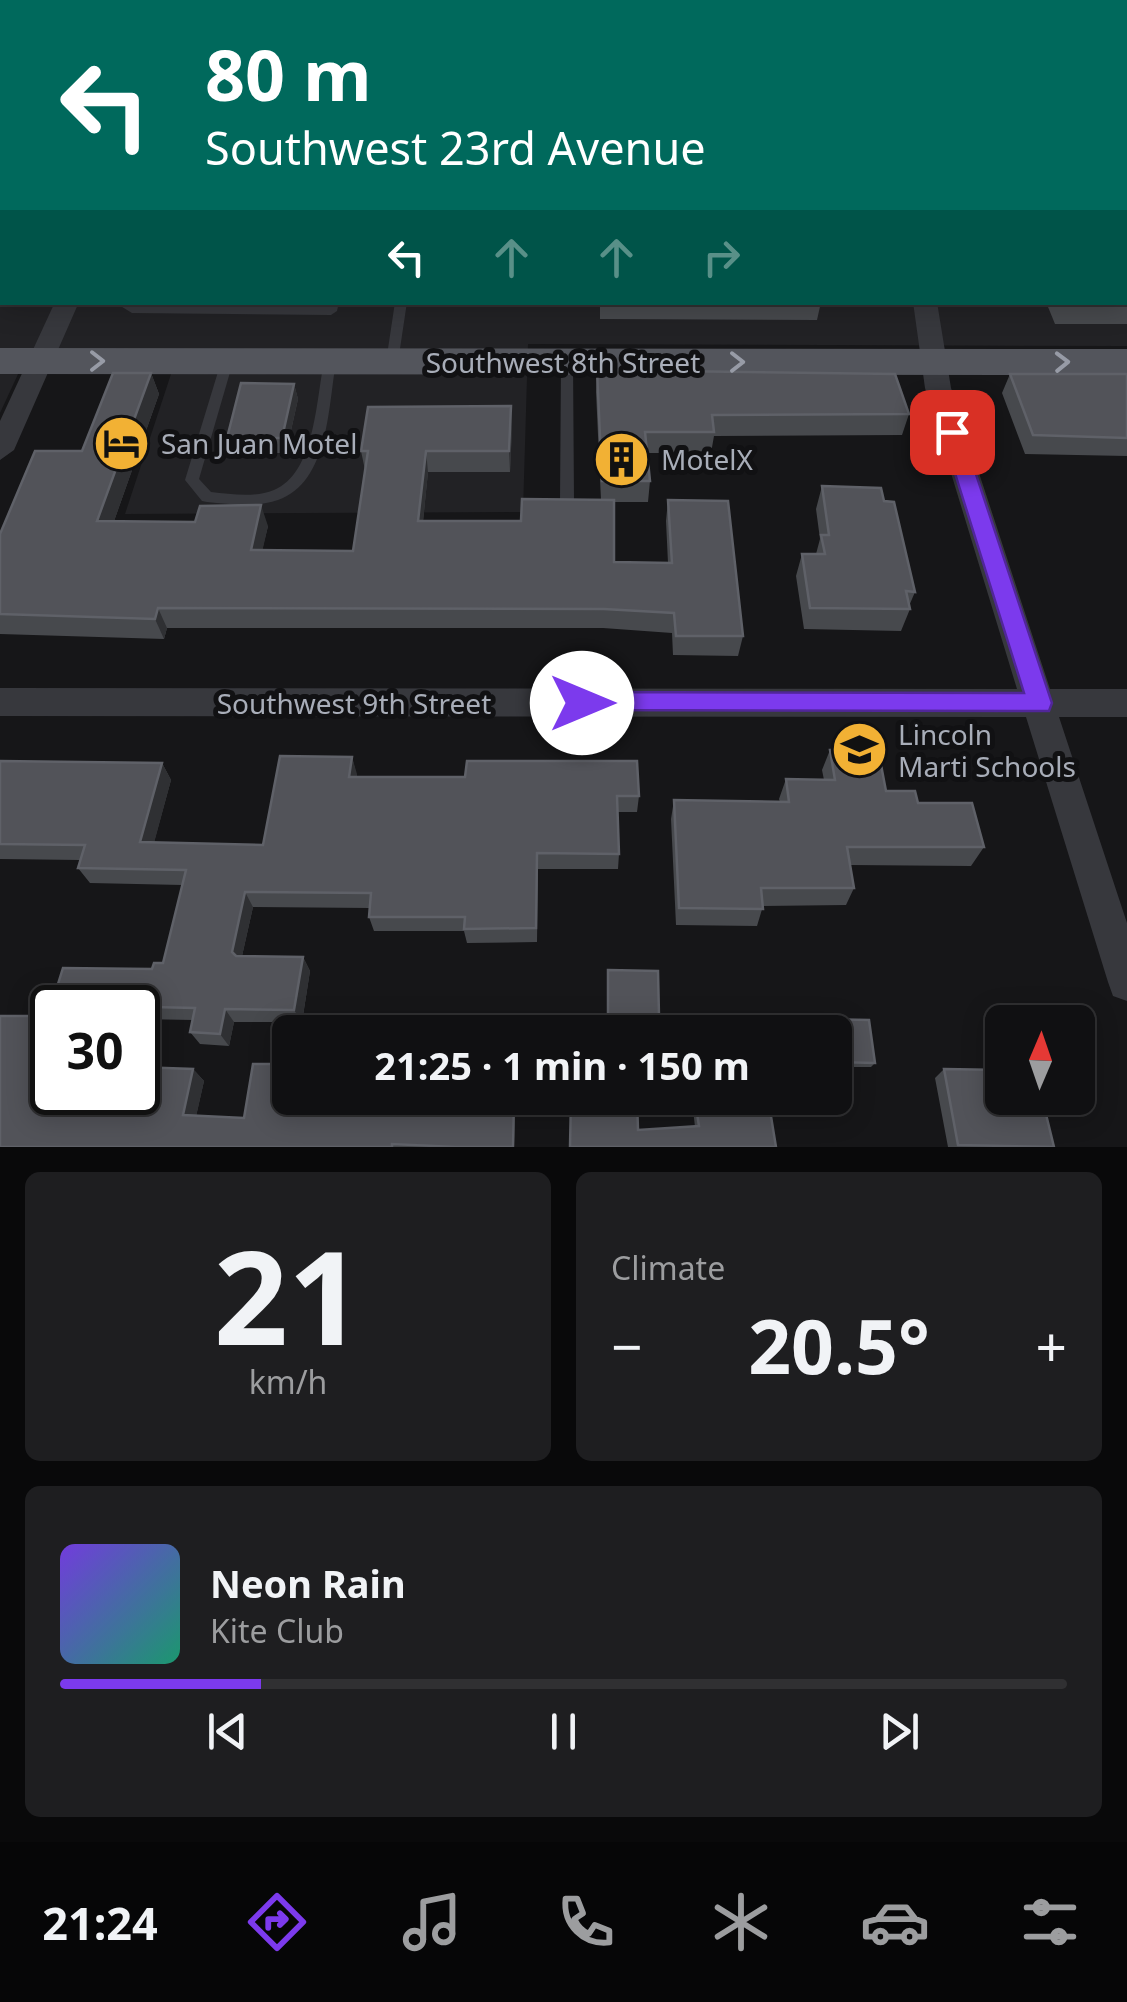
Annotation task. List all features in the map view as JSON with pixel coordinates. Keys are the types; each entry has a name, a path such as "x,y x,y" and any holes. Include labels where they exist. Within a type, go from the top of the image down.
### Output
{"main road":[{"name":"Southwest 8th Street","path":"20,361 1127,362"}],"street":[{"path":"0,450 20,361 65,305"},
{"path":"926,305 941,398 1127,982"},
{"name":"Southwest 9th Street","path":"0,702 1127,703"}],"lane":[{"path":"125,305 132,309 332,307"},
{"path":"392,362 401,305"},
{"path":"227,362 192,480 208,497 244,500 270,498 301,483 330,362"},
{"path":"566,362 567,500"}],"shaded area":[{"path":"0,305 1127,305 1127,346 528,344 523,512 125,514 172,371 19,372 0,413"}],"building":[{"path":"597,370 895,374 909,414 712,415 714,432 645,432 650,481 602,481"},
{"path":"113,373 151,373 97,521 195,522 200,506 261,505 251,550 353,551 368,451 361,451 368,407 511,406 509,451 426,451 418,521 521,521 522,499 614,500 614,562 672,563 668,500 728,501 743,636 676,636 674,613 604,609 158,608 155,619 0,614 0,534 35,451 82,451"},
{"path":"1010,374 1127,374 1127,438 1033,435"},
{"path":"241,383 294,384 282,438 227,438"},
{"path":"822,486 881,488 884,501 894,502 915,592 906,591 910,609 810,608 802,554 825,554 821,535 829,535"},
{"path":"878,749 886,791 915,791 918,803 972,803 984,847 847,847 854,888 761,888 763,909 679,908 674,800 789,802 786,779 835,780 830,750"},
{"path":"280,756 352,757 349,777 465,777 467,761 637,761 639,796 617,796 619,854 537,853 536,928 464,929 465,917 369,917 371,893 245,892 232,952 236,956 303,957 294,1010 225,1009 220,1034 190,1032 195,1008 160,1007 160,985 58,985 63,968 152,969 154,963 163,963 186,870 78,868 85,845 0,844 0,761 162,763 140,842 263,845"},
{"path":"608,970 658,971 659,1015 608,1015"},
{"path":"0,1016 30,1016 30,1115 160,1115 160,1068 193,1069 183,1115 244,1118 253,1064 272,1064 272,1115 514,1115 513,1147 0,1147"},
{"path":"852,1020 869,1020 875,1063 852,1062"},
{"path":"944,1069 985,1070 985,1115 1046,1115 1054,1147 958,1145"},
{"path":"571,1115 638,1115 638,1130 699,1126 697,1115 771,1115 776,1147 570,1147"}],"place":[{"name":"San Juan Motel","path":"122,443"},
{"name":"MotelX","path":"622,459"},
{"name":"Lincoln Marti Schools","path":"859,750"}],"route":[{"path":"582,703 1040,703 952,432"}]}
